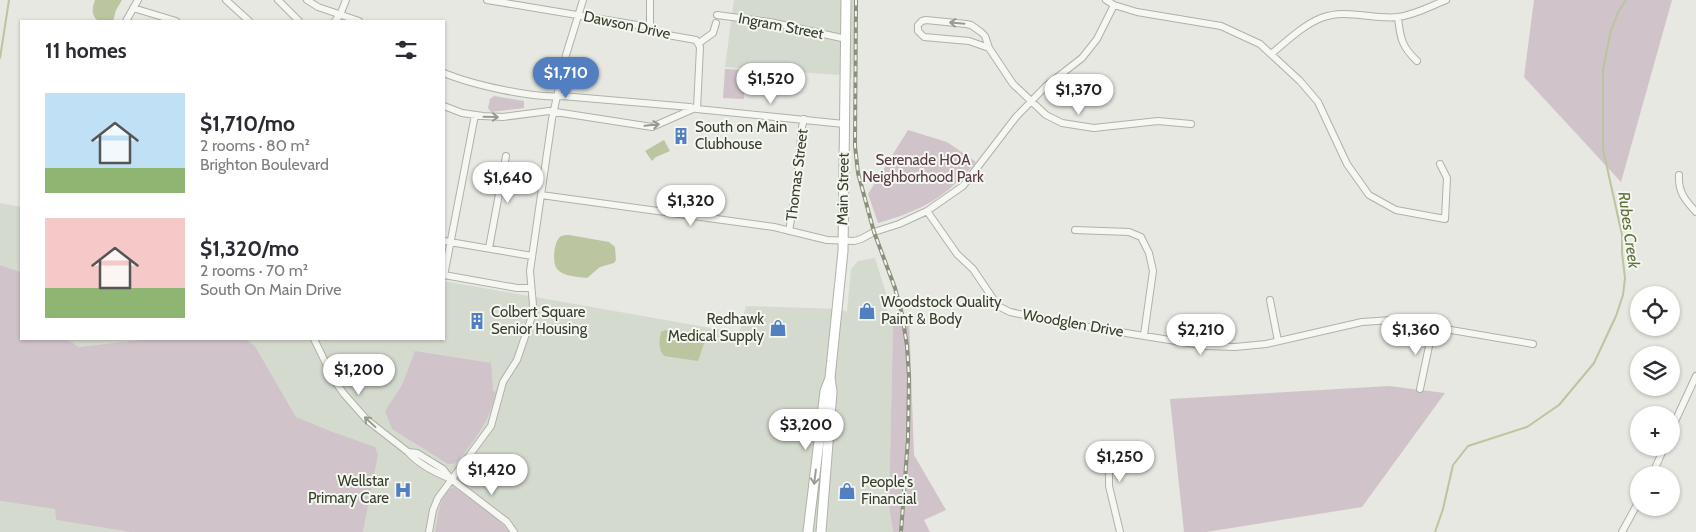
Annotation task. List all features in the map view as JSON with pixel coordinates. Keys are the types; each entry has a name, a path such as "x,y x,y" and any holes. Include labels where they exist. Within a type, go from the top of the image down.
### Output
{"main road":[{"name":"Main Street","path":"821,532 832,392 830,378 842,259 846,0"},
{"name":"Main Street","path":"808,532 825,391 830,378"}],"street":[{"path":"127,20 138,0"},
{"path":"226,0 249,20"},
{"path":"278,0 298,20"},
{"path":"308,0 318,7 355,20"},
{"path":"336,20 340,16 346,0"},
{"name":"Dawson Drive","path":"487,0 650,28 662,34 693,38 699,43"},
{"path":"429,532 433,510 438,498 491,426 503,382 517,360 531,319 533,305 530,280 532,256 553,112 583,0"},
{"path":"650,0 650,28"},
{"path":"1106,0 1114,5 1137,12 1221,26 1260,44 1300,81 1318,102 1347,164 1370,195 1396,210 1445,219 1447,178 1440,164"},
{"path":"1271,54 1298,31 1322,18 1347,14 1398,17 1424,10 1446,0"},
{"path":"541,195 774,227 820,239 861,240 874,232 899,224 927,211 963,186 1009,125 1030,101 1082,58 1097,39 1114,5"},
{"path":"133,8 173,20"},
{"name":"Ingram Street","path":"716,15 770,22 846,39"},
{"path":"1398,17 1399,30 1405,50 1417,61"},
{"path":"989,48 969,41 924,37 918,31 918,25 926,20 971,26 981,32 985,36 989,48 1005,75 1046,115 1062,123 1072,126 1105,128 1158,121 1191,124"},
{"path":"696,109 699,43 711,36 716,23"},
{"path":"445,73 494,87 556,96 639,102 844,124"},
{"path":"445,106 475,116 503,117 542,110 652,127 678,114 696,109"},
{"path":"445,264 447,241 475,116"},
{"name":"Thomas Street","path":"789,231 793,215 804,119"},
{"path":"489,248 506,156"},
{"path":"1679,175 1678,186 1685,200 1696,212"},
{"name":"Woodglen Drive","path":"927,211 957,254 973,269 998,306 1010,312 1057,322 1144,336 1207,346 1235,348 1278,341 1362,322 1392,320 1533,344"},
{"path":"1076,230 1129,232 1141,237 1149,254 1153,271 1144,336"},
{"path":"447,241 532,256"},
{"path":"445,275 516,288 531,288"},
{"path":"1270,300 1278,341"},
{"path":"1420,389 1433,327"},
{"path":"314,340 334,380 367,420 408,452 416,453 443,469 451,479 508,522 514,532"},
{"path":"1680,411 1696,376"},
{"path":"1094,452 1105,460 1109,469 1109,486 1120,532"},
{"path":"1622,532 1631,516"}],"shaded area":[{"path":"95,0 122,0 113,20 97,20 94,16 93,6"},
{"path":"734,0 854,0 855,45 851,80 840,75 725,67"},
{"path":"664,140 670,151 656,157 652,161 645,151"},
{"path":"0,203 20,207 20,272 0,265"},
{"path":"564,235 609,242 615,247 616,260 614,263 600,267 587,278 570,276 559,271 555,266 554,258 557,241"},
{"path":"875,258 887,296 887,321 893,322 889,507 893,532 363,532 378,455 333,432 296,417 255,346 247,340 445,340 445,281 739,333 746,306 840,309 847,312 851,269 858,261"},
{"path":"665,330 706,338 698,361 664,356 659,341 661,332"},
{"path":"68,340 138,340 79,347"},
{"path":"0,501 56,509 56,520 130,532 0,532"}],"green space":[{"path":"1534,0 1672,0 1621,182 1524,77"},
{"path":"725,69 745,70 744,99 723,98"},
{"path":"494,96 524,101 524,108 491,112 488,108 490,99"},
{"name":"Serenade HOA Neighborhood Park","path":"908,130 947,142 976,162 944,194 920,208 878,223 868,194"},
{"path":"0,265 20,272 20,340 68,340 79,347 138,340 247,340 255,346 296,417 375,447 378,455 363,532 130,532 56,520 55,509 0,501"},
{"path":"909,317 914,455 946,510 924,520 930,532 893,532 889,507 893,322"},
{"path":"415,351 491,363 493,391 496,392 490,412 477,436 458,461 453,464 448,464 392,429 385,411 402,385"},
{"path":"1389,386 1445,393 1362,507 1206,532 1184,532 1170,399"},
{"path":"454,487 499,520 509,532 435,532 442,500 445,494"}],"waterway":[{"path":"0,58 9,0"},
{"name":"Rubes Creek","path":"1435,532 1443,509 1453,465 1468,446 1527,427 1559,405 1594,363 1616,316 1623,295 1625,278 1622,235 1603,149 1603,70 1610,34 1618,12 1626,0"}],"railway":[{"path":"856,0 855,146 858,173 874,232 895,288 902,314 907,346 909,377 908,439 901,532"}],"place":[{"name":"South on Main Clubhouse","path":"681,136"},
{"name":"Woodstock Quality Paint & Body","path":"867,311"},
{"name":"Colbert Square Senior Housing","path":"477,321"},
{"name":"Redhawk Medical Supply","path":"778,328"},
{"name":"Wellstar Primary Care","path":"403,490"},
{"name":"People's Financial","path":"847,491"}]}
